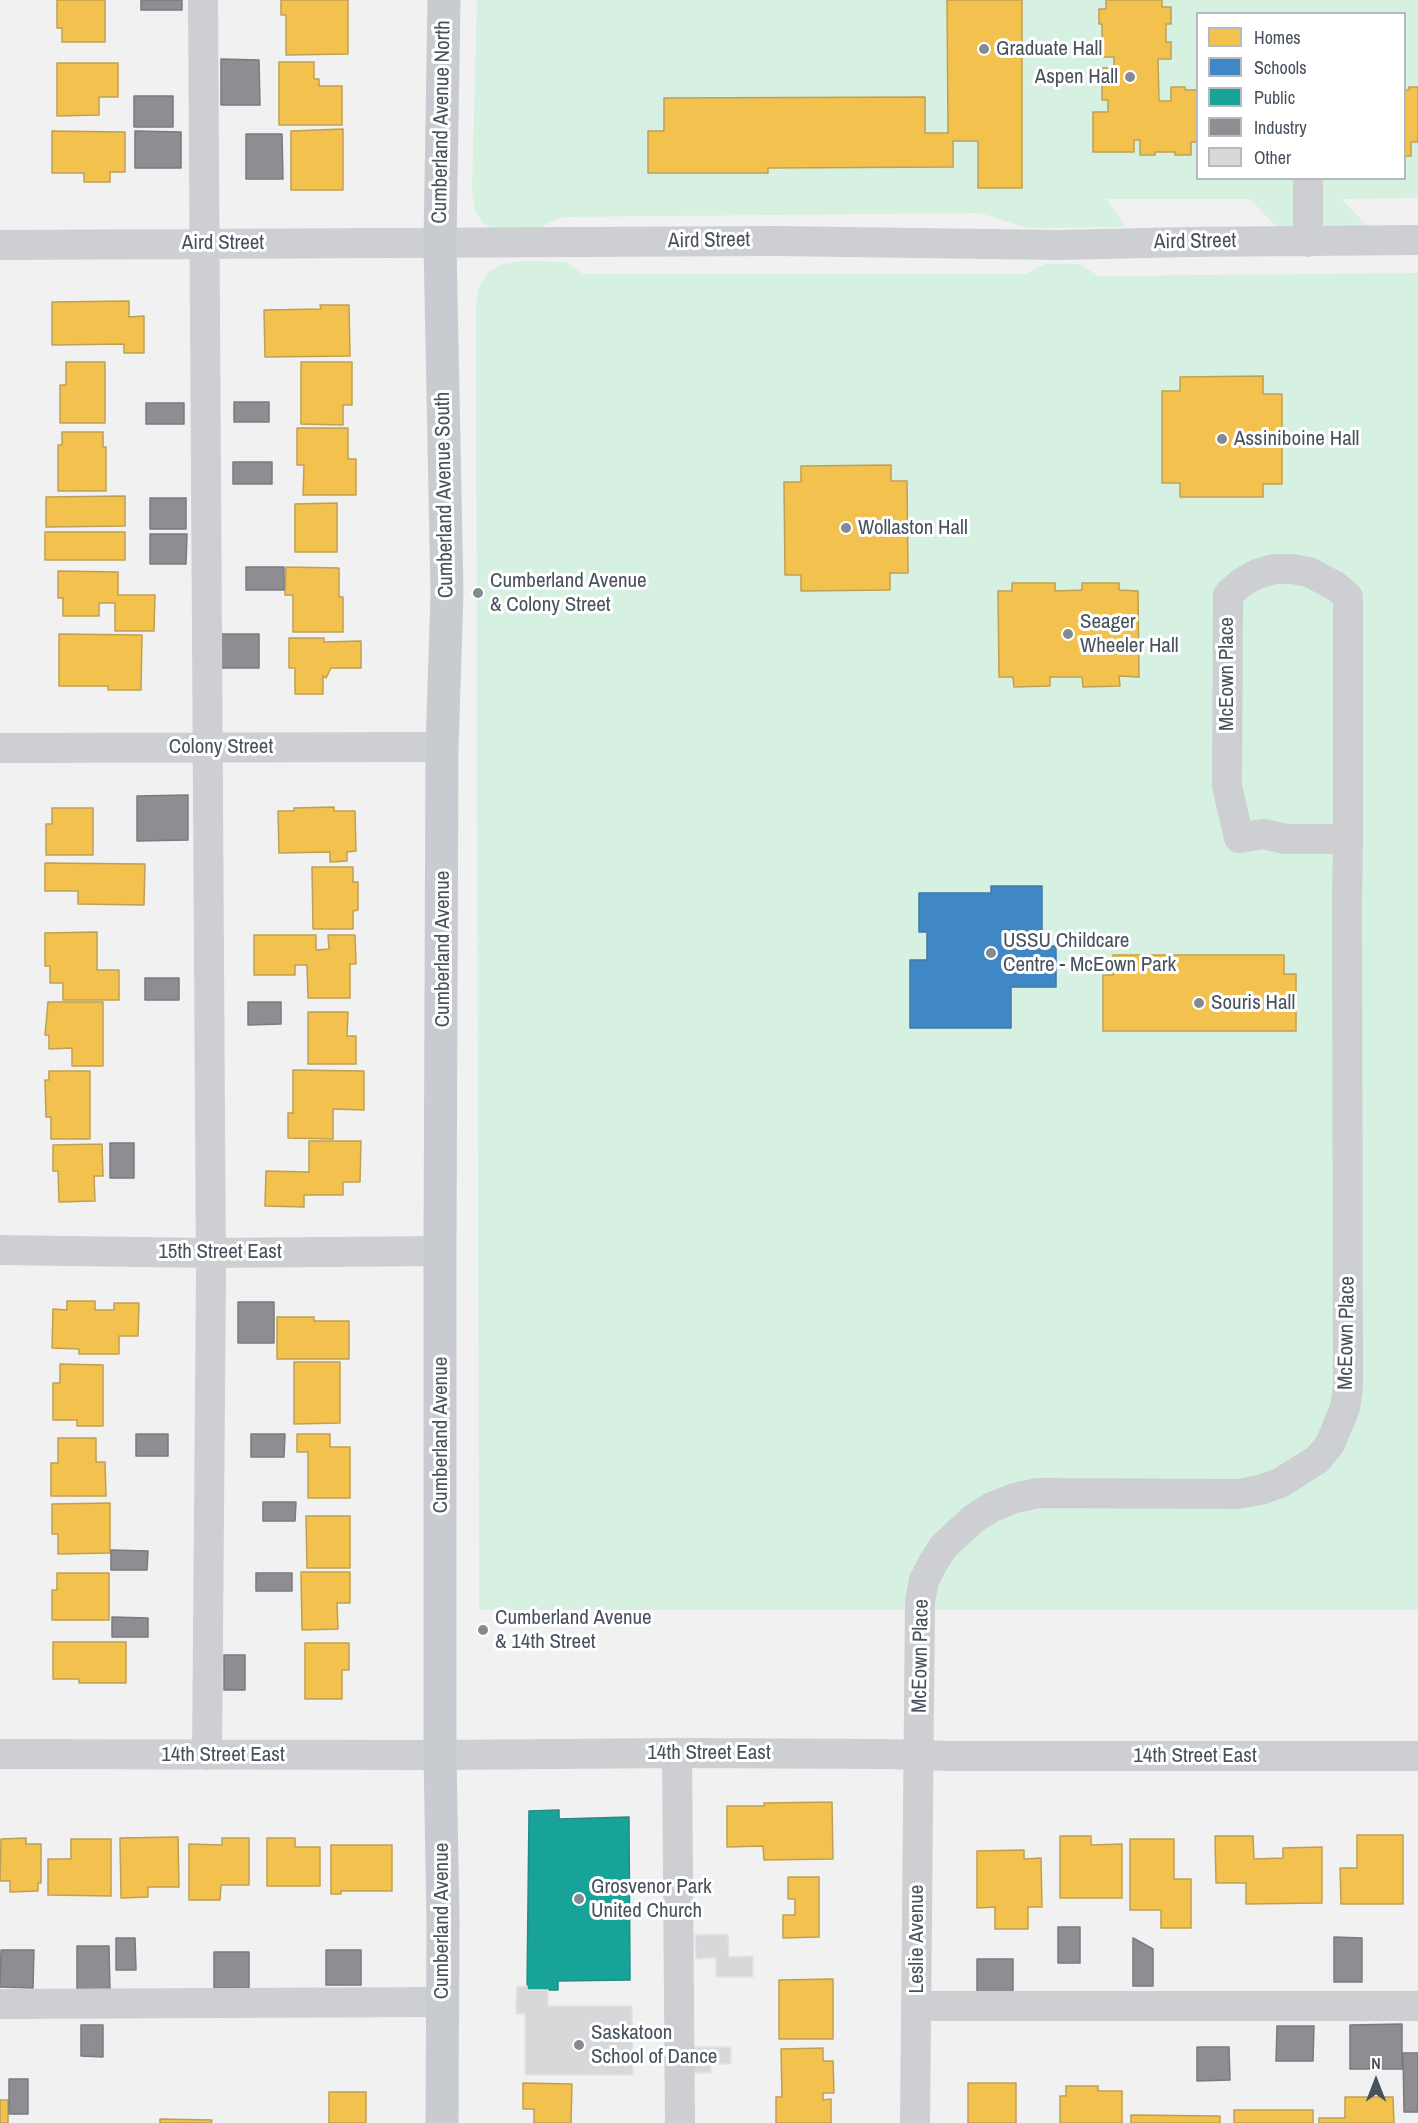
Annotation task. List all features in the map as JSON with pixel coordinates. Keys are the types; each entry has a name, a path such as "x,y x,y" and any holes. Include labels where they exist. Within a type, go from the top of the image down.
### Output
{"main road":[{"name":"Cumberland Avenue North","path":"440,243 444,0"},
{"name":"Cumberland Avenue South","path":"440,243 447,594 442,747"},
{"name":"Cumberland Avenue","path":"442,747 440,1251 442,2123"}],"street":[{"path":"203,0 210,1253 207,1755"},
{"path":"1308,180 1308,242"},
{"name":"Aird Street","path":"0,245 776,241 1058,245 1418,240"},
{"name":"McEown Place","path":"918,1755 920,1601 924,1580 943,1547 974,1519 1015,1498 1038,1493 1238,1494 1260,1490 1280,1483 1317,1459 1334,1435 1345,1408 1348,1387 1348,839 1348,597 1324,579 1309,572 1274,569 1257,574 1241,583 1228,595 1227,786 1239,838 1263,834 1286,839 1348,839"},
{"name":"Colony Street","path":"0,748 442,747"},
{"name":"15th Street East","path":"0,1250 210,1253 440,1251"},
{"path":"677,1753 680,2123"},
{"name":"14th Street East","path":"0,1754 677,1753 1418,1756"},
{"name":"Leslie Avenue","path":"915,2123 918,1755"},
{"path":"0,2004 442,2002"},
{"path":"916,2006 1418,2006"}],"green space":[{"path":"477,0 1418,0 1418,198 1342,199 1367,226 1277,227 1250,199 1106,199 1126,227 1027,228 980,213 565,217 554,220 532,232 497,230 482,223 475,210 472,191"},
{"path":"522,261 566,262 583,274 1025,274 1045,264 1079,264 1099,276 1418,273 1418,1610 479,1610 476,307 478,289 488,272 503,264"}],"building: Homes":[{"path":"57,0 105,0 105,42 62,42 62,28 57,28"},
{"path":"281,0 348,0 348,54 286,55 286,15 281,15"},
{"name":"Graduate Hall","path":"947,0 1022,0 1022,188 978,188 978,141 953,141 953,167 768,168 768,173 648,173 648,131 664,131 664,98 925,97 925,133 948,133"},
{"name":"Aspen Hall","path":"1106,0 1162,0 1162,7 1171,7 1171,24 1166,24 1166,42 1171,42 1171,59 1158,59 1159,101 1171,101 1171,87 1196,90 1196,142 1191,142 1191,155 1155,152 1155,155 1140,155 1140,140 1134,140 1134,152 1093,152 1093,112 1108,112 1108,100 1102,100 1102,68 1114,68 1114,57 1099,57 1102,24 1099,24 1099,9 1106,9"},
{"path":"279,62 314,62 314,79 319,79 319,86 342,86 342,125 279,125"},
{"path":"57,63 118,63 118,97 99,97 99,115 57,116"},
{"path":"1409,87 1418,87 1418,142 1411,142 1411,156 1406,156 1406,90 1409,90"},
{"path":"343,129 343,190 291,190 291,131"},
{"path":"52,131 125,132 125,172 110,172 110,182 84,182 84,173 52,173"},
{"path":"129,301 129,317 144,316 144,353 124,353 124,344 52,345 52,302"},
{"path":"320,305 349,305 350,356 265,357 264,310 321,309"},
{"path":"66,362 105,362 105,423 60,423 60,385 66,385"},
{"path":"301,362 352,362 352,405 343,405 343,425 301,424"},
{"name":"Assiniboine Hall","path":"1263,376 1263,394 1282,394 1282,484 1263,484 1263,497 1180,497 1180,483 1162,483 1162,391 1180,391 1180,377"},
{"path":"297,428 348,428 348,459 356,459 356,495 303,495 304,465 297,465"},
{"path":"62,432 103,432 103,447 106,447 106,491 58,491 58,445 62,445"},
{"name":"Wollaston Hall","path":"891,465 891,481 907,481 908,573 890,573 890,590 801,591 801,575 785,575 784,482 801,482 801,466"},
{"path":"125,496 125,526 46,527 46,497"},
{"path":"337,503 337,552 295,552 295,504"},
{"path":"45,532 125,532 125,560 45,560"},
{"path":"286,567 339,568 339,597 343,597 343,632 293,632 293,595 285,595"},
{"path":"58,571 118,572 118,595 155,595 154,631 115,631 115,603 99,603 99,616 63,616 63,598 58,598"},
{"name":"Seager Wheeler Hall","path":"1012,583 1055,583 1055,591 1082,590 1082,583 1119,583 1119,590 1138,591 1139,677 1119,676 1120,686 1083,687 1082,677 1050,677 1050,686 1014,687 1013,677 999,677 998,591 1012,591"},
{"path":"59,634 142,635 141,690 108,690 108,686 59,686"},
{"path":"289,638 324,638 324,642 361,641 361,668 331,668 326,678 323,676 323,694 295,694 295,668 289,668"},
{"path":"334,807 334,811 355,811 356,851 347,852 347,861 330,862 330,852 279,853 278,811 294,811 294,808"},
{"path":"52,808 93,808 93,855 46,855 46,824 52,824"},
{"path":"45,863 145,864 144,905 78,904 78,891 45,891"},
{"path":"312,867 353,867 353,882 358,882 358,910 353,911 353,929 313,929"},
{"path":"97,932 97,970 119,970 119,1000 63,1000 63,983 50,983 50,966 45,966 45,933"},
{"path":"254,935 316,935 316,950 329,949 328,935 355,935 356,964 350,964 350,998 308,998 307,965 295,965 295,975 254,975"},
{"name":"Souris Hall","path":"1113,955 1284,955 1284,974 1296,974 1296,1031 1103,1031 1103,975 1113,975"},
{"path":"48,1002 103,1002 103,1066 72,1066 72,1048 49,1049 49,1035 45,1035"},
{"path":"308,1012 348,1012 347,1036 356,1036 356,1064 308,1064"},
{"path":"293,1070 364,1071 364,1110 333,1109 333,1139 288,1138 288,1113 293,1113"},
{"path":"49,1071 90,1071 90,1139 51,1139 51,1117 46,1117 45,1080 49,1080"},
{"path":"309,1141 361,1141 360,1182 343,1182 343,1195 304,1195 304,1207 265,1206 266,1171 309,1172"},
{"path":"102,1144 103,1176 94,1176 95,1201 59,1202 58,1171 53,1171 53,1145"},
{"path":"67,1301 95,1301 95,1310 114,1310 114,1303 139,1303 138,1336 119,1336 119,1354 79,1354 79,1349 52,1348 53,1309 67,1310"},
{"path":"277,1317 314,1317 314,1321 349,1321 349,1359 277,1359"},
{"path":"294,1362 340,1362 340,1423 294,1424"},
{"path":"60,1364 103,1365 103,1426 77,1426 77,1420 53,1420 53,1383 60,1383"},
{"path":"297,1434 330,1434 330,1447 350,1447 350,1498 308,1498 308,1452 297,1452"},
{"path":"58,1438 96,1438 96,1462 105,1462 106,1496 51,1496 51,1463 58,1463"},
{"path":"110,1503 110,1553 58,1554 58,1534 52,1534 52,1504"},
{"path":"306,1516 350,1516 350,1568 307,1568"},
{"path":"301,1572 350,1572 350,1603 337,1603 338,1629 302,1630"},
{"path":"57,1573 109,1573 109,1620 52,1620 52,1590 57,1590"},
{"path":"53,1642 126,1642 126,1683 79,1683 79,1679 53,1679"},
{"path":"305,1643 349,1643 349,1670 342,1670 342,1699 305,1699"},
{"path":"832,1802 833,1859 764,1860 763,1846 727,1847 727,1806"},
{"path":"1357,1835 1403,1835 1403,1904 1341,1904 1340,1868 1357,1868"},
{"path":"1060,1836 1091,1836 1091,1845 1122,1844 1122,1898 1060,1898"},
{"path":"1215,1836 1253,1836 1254,1859 1283,1858 1283,1848 1322,1847 1322,1903 1246,1904 1246,1883 1216,1883"},
{"path":"178,1837 179,1887 148,1887 148,1897 121,1898 120,1838"},
{"path":"26,1838 26,1844 41,1844 41,1883 38,1883 38,1891 10,1892 10,1881 0,1881 1,1839"},
{"path":"222,1838 249,1838 249,1885 221,1885 220,1900 189,1900 189,1844 222,1845"},
{"path":"267,1838 295,1838 295,1847 320,1847 320,1886 267,1886"},
{"path":"71,1839 111,1839 111,1896 48,1895 48,1859 71,1859"},
{"path":"1130,1839 1174,1839 1174,1879 1191,1879 1191,1928 1161,1928 1161,1910 1130,1910"},
{"path":"331,1845 392,1845 392,1891 341,1891 341,1894 331,1894"},
{"path":"1024,1850 1024,1859 1041,1858 1042,1907 1028,1907 1028,1929 995,1929 995,1907 977,1908 977,1851"},
{"path":"788,1877 819,1877 819,1937 783,1938 783,1915 795,1915 795,1899 788,1899"},
{"path":"833,1979 833,2039 779,2039 779,1980"},
{"path":"823,2048 823,2061 833,2061 834,2093 823,2093 823,2100 831,2099 831,2123 776,2123 776,2097 782,2097 781,2049"},
{"path":"523,2083 572,2084 571,2123 534,2123 534,2109 523,2109"},
{"path":"968,2083 1016,2083 1016,2123 968,2123"},
{"path":"1066,2086 1098,2086 1098,2091 1122,2091 1122,2123 1060,2123 1060,2096 1066,2096"},
{"path":"329,2092 366,2092 366,2123 329,2123"},
{"path":"1345,2097 1393,2097 1394,2123 1319,2123 1319,2118 1345,2118"},
{"path":"0,2100 8,2100 8,2123 0,2123"},
{"path":"1234,2110 1313,2110 1313,2123 1234,2123"},
{"path":"1131,2115 1220,2116 1220,2123 1131,2123"},
{"path":"160,2119 212,2120 211,2123 160,2123"}],"building: Schools":[{"name":"USSU Childcare Centre - McEown Park","path":"991,886 1042,886 1042,946 1056,946 1056,987 1011,987 1011,1028 910,1028 910,960 927,960 927,932 919,932 919,893 991,893"}],"building: Public":[{"name":"Grosvenor Park United Church","path":"559,1810 559,1819 629,1817 630,1980 558,1981 558,1990 527,1990 529,1811"}],"building: Industry":[{"path":"141,0 182,0 182,10 141,10"},
{"path":"221,59 259,60 260,105 221,105"},
{"path":"134,96 173,96 173,127 134,127"},
{"path":"135,131 181,132 181,168 135,168"},
{"path":"246,134 282,134 283,179 246,179"},
{"path":"234,402 269,402 269,422 234,422"},
{"path":"146,403 184,403 184,424 146,424"},
{"path":"233,462 272,462 272,484 233,484"},
{"path":"150,498 186,498 186,529 150,529"},
{"path":"150,534 187,534 186,564 150,564"},
{"path":"246,567 284,567 284,590 246,590"},
{"path":"218,634 259,634 259,668 218,668"},
{"path":"188,795 188,840 137,841 137,796"},
{"path":"145,978 179,978 179,1000 145,1000"},
{"path":"248,1002 281,1002 281,1024 248,1025"},
{"path":"110,1143 134,1143 134,1178 110,1178"},
{"path":"238,1302 274,1302 274,1343 238,1343"},
{"path":"136,1434 168,1434 168,1456 136,1456"},
{"path":"251,1434 285,1434 284,1457 251,1457"},
{"path":"263,1502 296,1502 295,1521 263,1521"},
{"path":"111,1550 148,1551 147,1570 111,1570"},
{"path":"256,1573 292,1573 292,1591 256,1591"},
{"path":"112,1617 148,1618 148,1637 112,1637"},
{"path":"224,1655 245,1655 245,1690 224,1690"},
{"path":"1058,1927 1080,1927 1080,1963 1058,1963"},
{"path":"1334,1937 1362,1938 1362,1982 1334,1982"},
{"path":"116,1938 135,1938 136,1970 116,1970"},
{"path":"1133,1938 1153,1949 1153,1986 1133,1986"},
{"path":"77,1946 109,1946 110,1990 77,1990"},
{"path":"1,1950 34,1950 33,1988 0,1987"},
{"path":"326,1950 361,1950 361,1985 326,1985"},
{"path":"214,1952 249,1952 249,1988 214,1988"},
{"path":"977,1959 1013,1959 1013,1993 977,1993"},
{"path":"1402,2024 1402,2069 1350,2069 1350,2025"},
{"path":"81,2025 103,2025 103,2057 81,2056"},
{"path":"1277,2026 1314,2026 1313,2061 1276,2061"},
{"path":"1197,2047 1229,2047 1230,2080 1197,2081"},
{"path":"1403,2053 1418,2053 1418,2112 1404,2112"},
{"path":"9,2079 28,2079 28,2114 9,2114"}],"building: Other":[{"path":"728,1934 729,1957 753,1956 753,1977 716,1977 716,1958 696,1959 695,1935"},
{"name":"Saskatoon School of Dance","path":"527,1986 527,1990 548,1990 548,2006 632,2006 633,2075 525,2075 525,2014 516,2014 516,2001 517,1987"},
{"path":"694,2047 731,2047 731,2064 711,2064 711,2073 694,2073"}],"place":[{"name":"Graduate Hall","path":"984,49"},
{"name":"Aspen Hall","path":"1130,77"},
{"name":"Assiniboine Hall","path":"1222,439"},
{"name":"Wollaston Hall","path":"846,528"},
{"name":"Cumberland Avenue & Colony Street","path":"478,593"},
{"name":"Seager Wheeler Hall","path":"1068,634"},
{"name":"USSU Childcare Centre - McEown Park","path":"991,953"},
{"name":"Souris Hall","path":"1199,1003"},
{"name":"Cumberland Avenue & 14th Street","path":"483,1630"},
{"name":"Grosvenor Park United Church","path":"579,1899"},
{"name":"Saskatoon School of Dance","path":"579,2045"}]}
